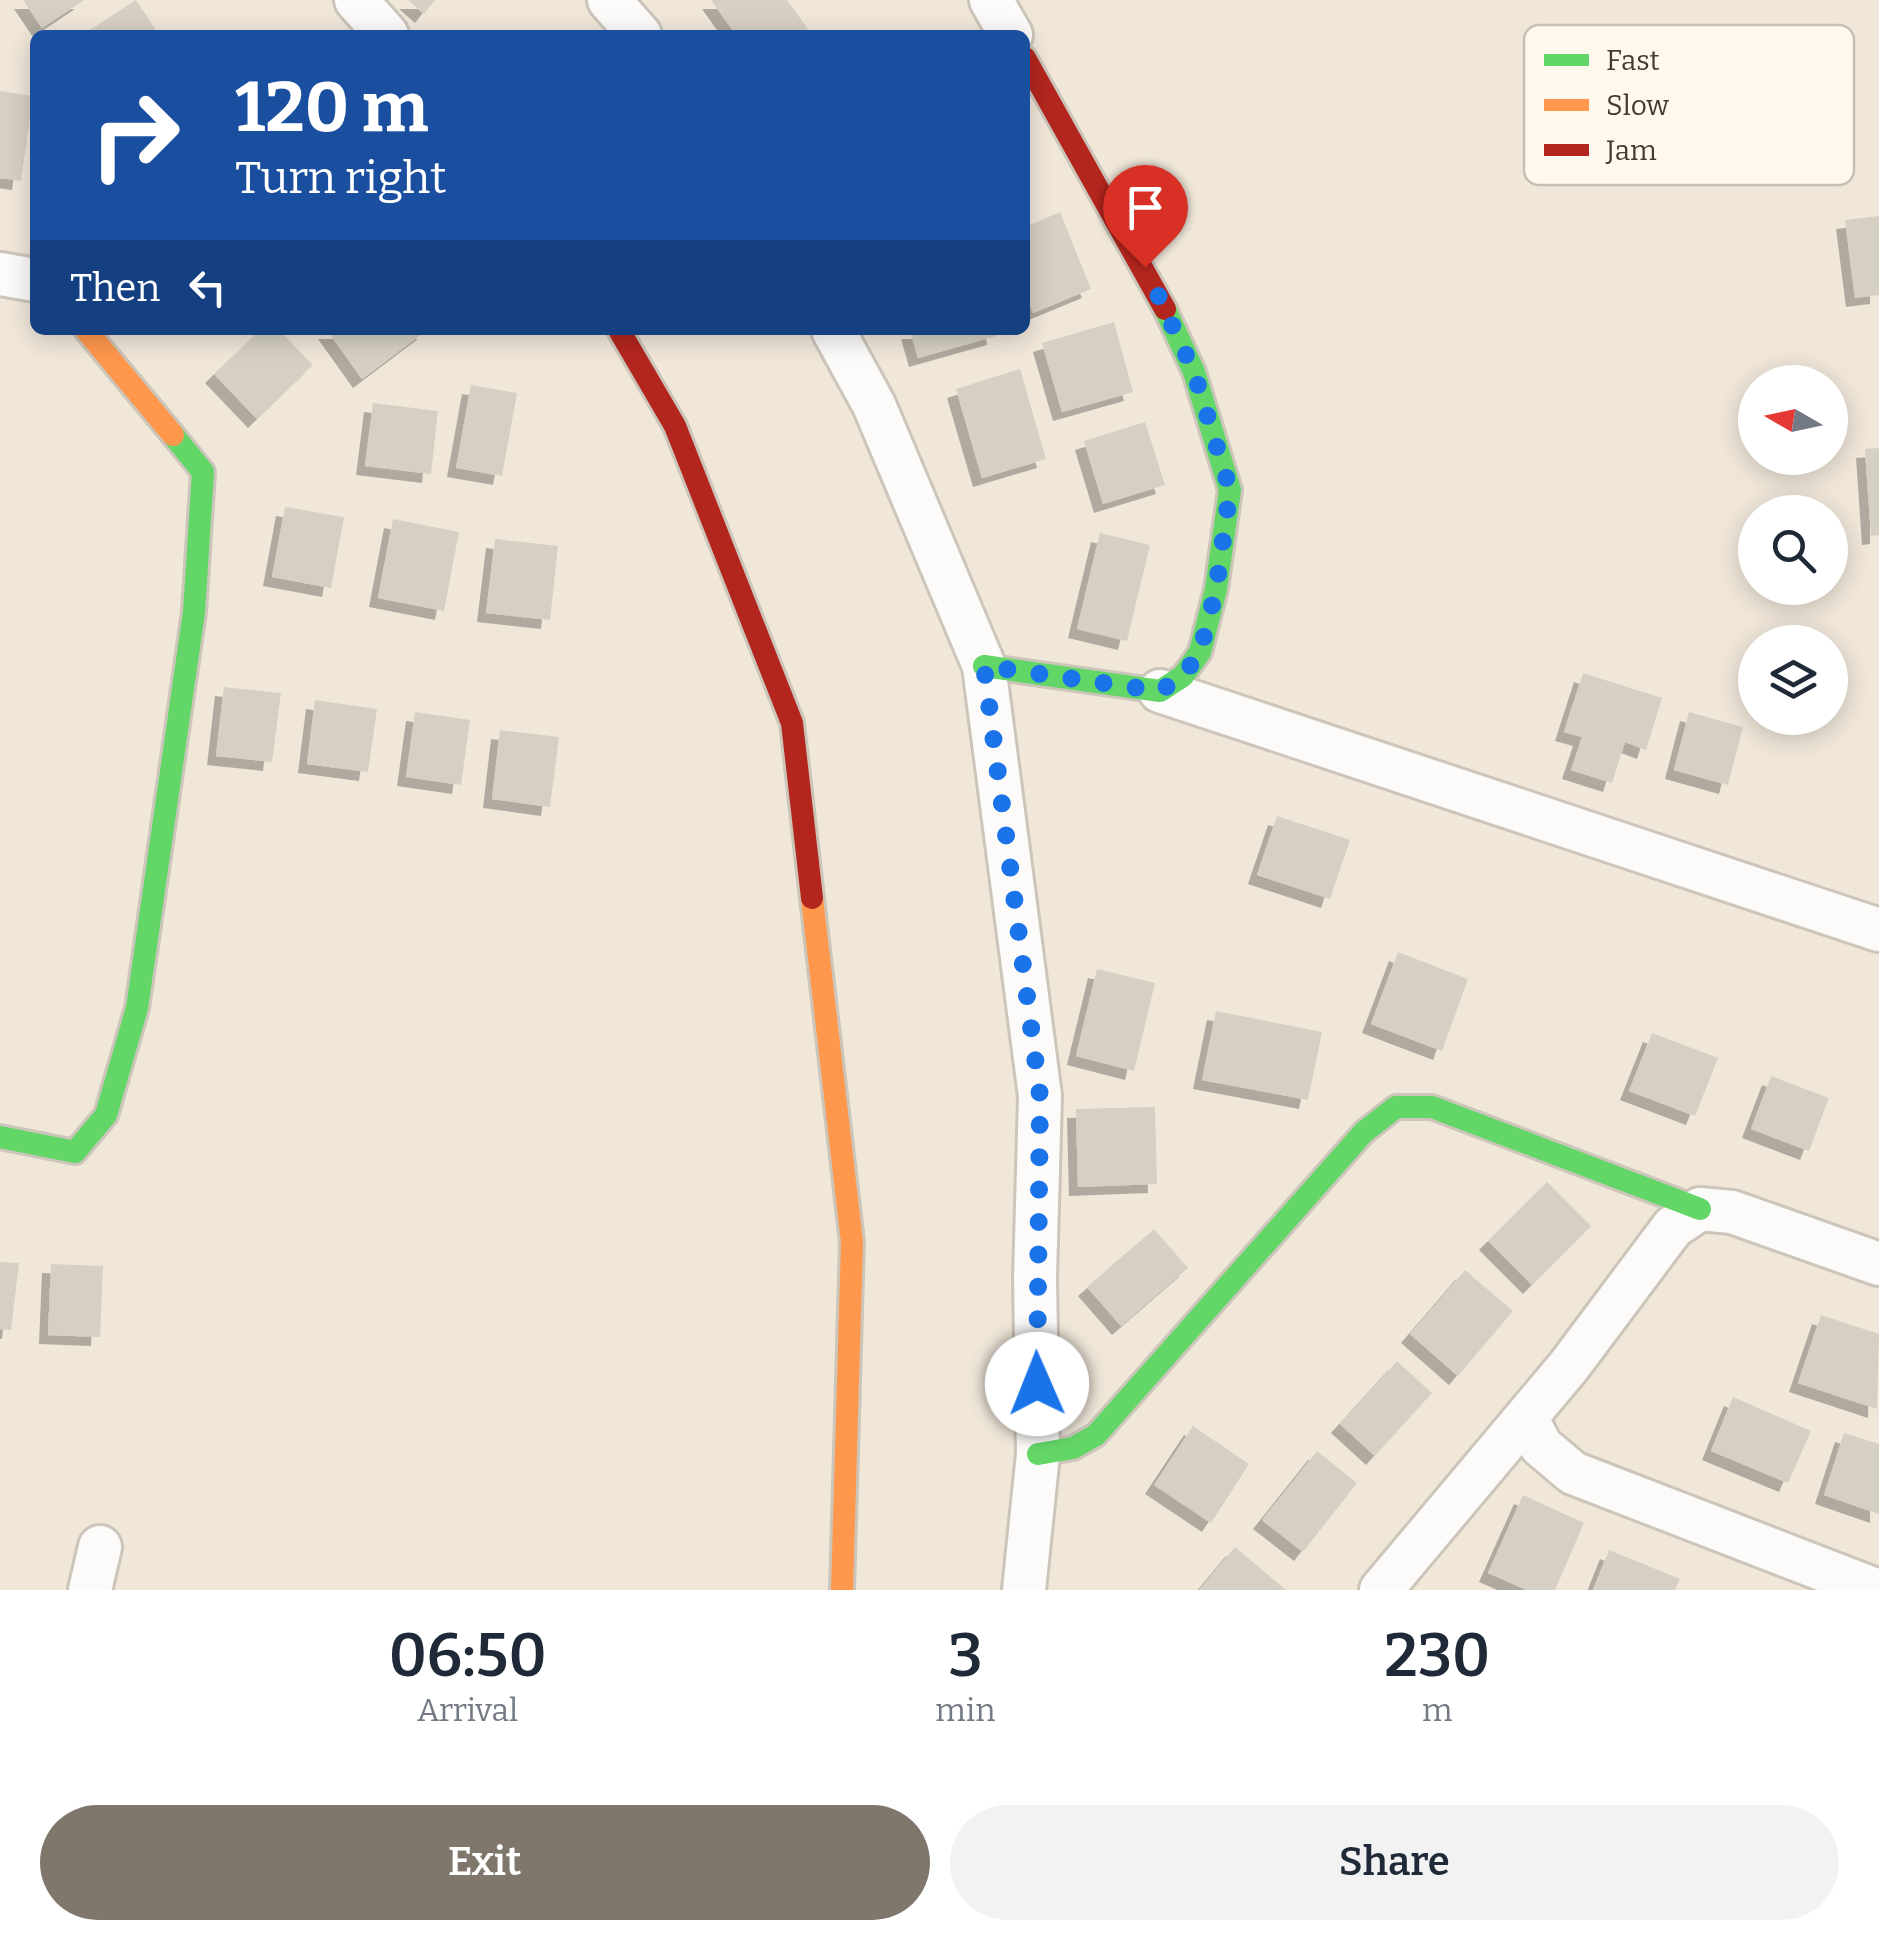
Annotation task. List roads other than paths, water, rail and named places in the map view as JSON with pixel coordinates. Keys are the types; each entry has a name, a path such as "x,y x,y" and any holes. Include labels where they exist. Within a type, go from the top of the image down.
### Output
{"street":[{"path":"356,0 382,30"},
{"path":"609,0 636,30"},
{"path":"991,0 1009,30"},
{"path":"1030,67 1145,267 1194,372 1230,490 1216,590 1200,652 1183,676 1160,691"},
{"path":"0,274 30,279"},
{"path":"0,1137 74,1152 106,1115 137,1008 194,612 203,472 90,335"},
{"path":"622,335 675,426 792,723 852,1242 842,1590"},
{"path":"837,335 874,405 984,666 1040,1096 1035,1278 1038,1454 1024,1590"},
{"path":"984,666 1160,691 1879,930"},
{"path":"1038,1454 1073,1448 1096,1436 1364,1132 1396,1107 1432,1107 1700,1209 1732,1212 1879,1264"},
{"path":"1382,1590 1526,1417 1673,1227 1700,1209"},
{"path":"1526,1417 1541,1446 1573,1474 1876,1590"},
{"path":"90,1590 100,1547"}]}
